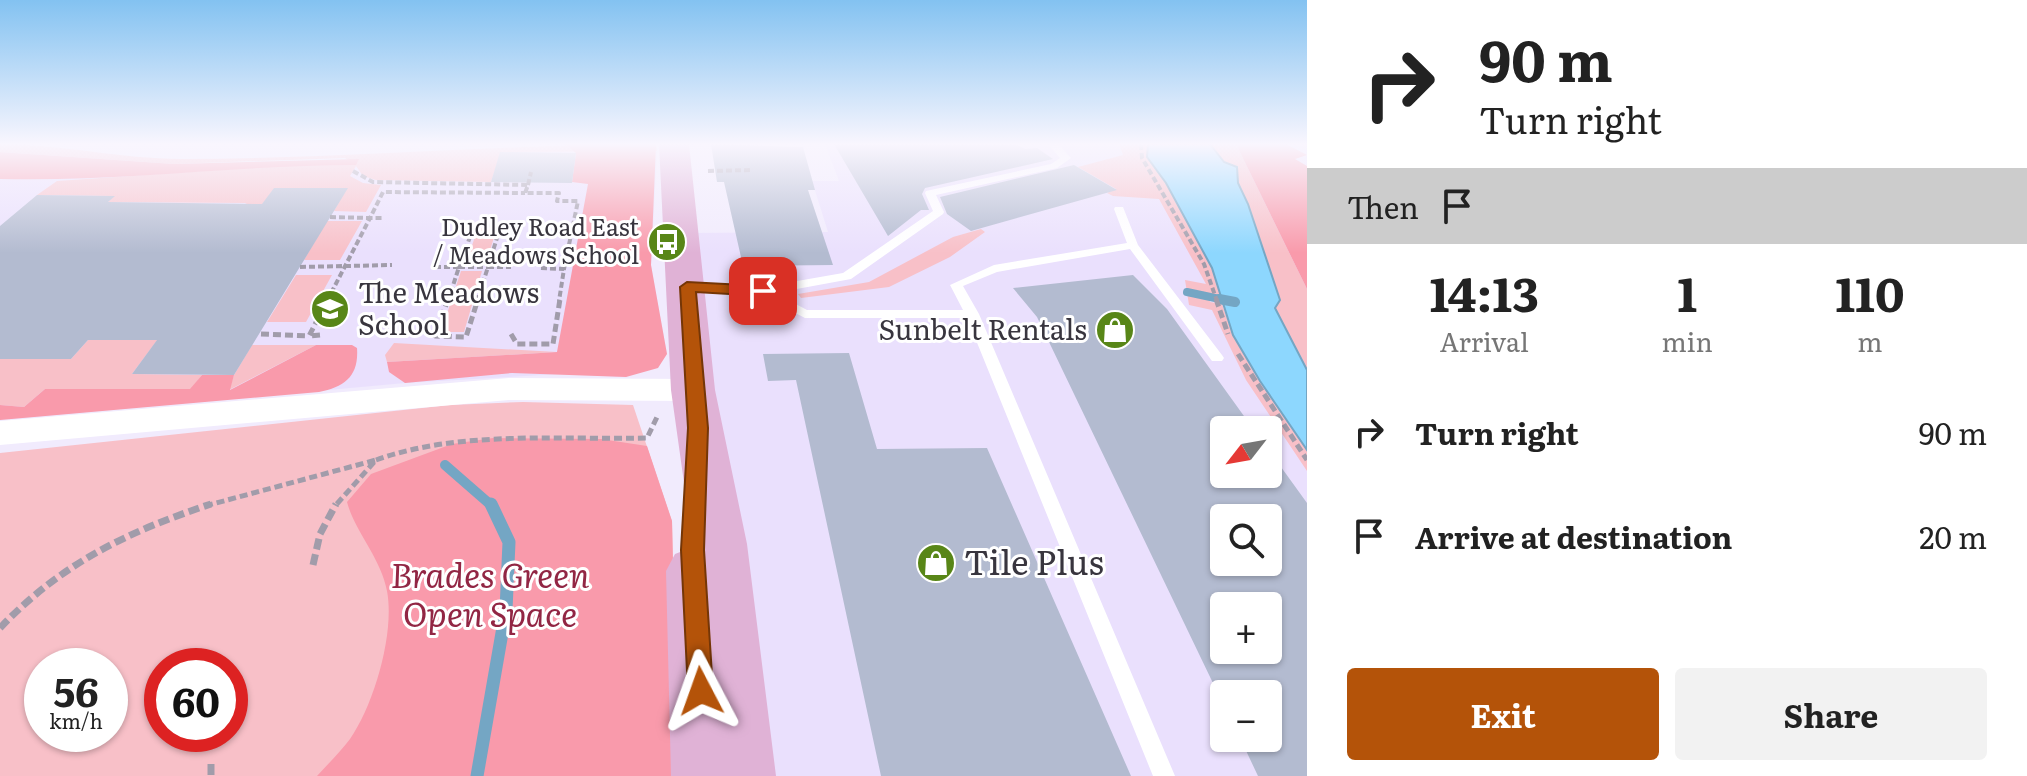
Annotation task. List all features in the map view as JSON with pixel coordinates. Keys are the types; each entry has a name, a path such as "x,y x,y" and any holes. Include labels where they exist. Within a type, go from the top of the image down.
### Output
{"main road":[{"path":"685,180 687,403 705,776"},
{"path":"687,403 720,544 742,776"}],"street":[{"path":"0,433 509,389 687,403"}],"lane":[{"path":"687,287 763,291 847,276 939,212 930,193 989,180"},
{"path":"1119,209 1133,245 1217,358"},
{"path":"1133,245 994,269 956,285 973,314 1164,776"},
{"path":"763,291 805,314 973,314"}],"path":[{"path":"370,180 528,185"},
{"path":"525,193 529,180"},
{"path":"1155,180 1204,264 1228,334 1250,375 1307,460"},
{"path":"309,336 383,192 559,193 557,201 578,201 553,344 517,344 511,334"},
{"path":"330,217 382,218"},
{"path":"501,225 466,337 435,336 458,267 474,226 501,225"},
{"path":"300,267 392,265"},
{"path":"435,267 511,267"},
{"path":"541,268 564,269"},
{"path":"261,334 320,335"},
{"path":"0,628 16,606 78,561 121,540 229,500 410,448 446,443 647,438 687,403"},
{"path":"313,565 315,545 332,509 353,480 376,460"},
{"path":"211,764 211,776"}],"shaded area":[{"name":"The Meadows School","path":"0,180 655,180 651,265 667,354 626,377 560,374 405,383 0,420"},
{"path":"1307,180 1307,315 1293,317 1307,395 1307,776 724,776 682,233 828,232 812,181"}],"green space":[{"path":"358,180 381,185 366,212 334,211 347,188 275,188 258,210 245,203 108,202 114,196 37,195 57,181"},
{"path":"388,180 492,180 491,182"},
{"path":"655,180 651,265 667,354 658,368 626,377 512,373 405,383 389,372 387,362 557,352 588,184 572,182"},
{"path":"1101,180 1164,180 1166,183 1212,268 1220,295 1209,293 1210,302 1222,304 1233,335 1307,450 1307,471 1282,434 1282,416 1270,416 1246,380 1212,310 1189,305 1185,280 1206,284 1159,199 1107,193 1116,189"},
{"path":"1238,180 1254,180 1307,289 1307,370 1275,308 1260,240"},
{"path":"1254,180 1307,180 1307,289"},
{"path":"327,221 362,221 340,260 304,260"},
{"path":"478,228 497,228 486,263 466,263"},
{"path":"981,229 985,232 950,257 889,287 801,298 798,294 869,282 953,237"},
{"path":"461,271 482,271 464,332 441,332"},
{"path":"296,275 332,275 306,322 267,322"},
{"path":"144,330 164,331 132,374 202,375 191,389 45,389 24,407 0,405 0,359 71,359 88,340 136,340"},
{"path":"394,343 557,352 387,362 385,355"},
{"path":"252,345 316,345 229,390"},
{"path":"316,345 352,345 357,348 356,366 348,379 319,392 0,420 0,405 24,407 45,389 190,389 202,375 234,375 230,390"},
{"name":"Brades Green Open Space","path":"523,402 633,405 672,521 678,776 0,776 0,453 450,405"},
{"path":"493,438 601,439 647,446 672,521 678,776 317,776 359,725 380,668 388,627 389,608 384,579 347,502 371,474 452,444"}],"water":[{"path":"1164,180 1238,180 1280,300 1275,308 1307,370 1307,450 1233,335 1212,268"}],"building":[{"path":"492,180 572,180 572,183"},
{"path":"812,180 815,190 808,190 833,265 743,266 724,182 717,182"},
{"path":"855,180 959,180 925,188 922,194 929,210 921,210 888,236"},
{"path":"1010,180 1100,180 1117,190 971,231 947,214 940,197"},
{"path":"274,188 348,188 234,375 132,374 157,340 88,340 71,359 0,359 0,226 37,195 115,196 108,202 262,204"},
{"path":"1133,275 1167,309 1244,416 1210,416 1210,488 1282,488 1282,468 1307,503 1307,776 1258,776 1247,752 1282,752 1282,680 1212,680 1037,317 1013,288"},
{"name":"Tile Plus","path":"849,353 877,449 987,448 1131,776 881,776 796,380 768,381 763,354"}],"waterway":[{"path":"1187,292 1224,300"},
{"path":"1219,299 1224,300"},
{"path":"1224,300 1235,302"},
{"path":"1224,300 1229,301"},
{"path":"445,465 492,506"},
{"path":"477,776 506,610 509,542 492,506"}],"place":[{"name":"Dudley Road East / Meadows School","path":"667,242"},
{"name":"The Meadows School","path":"330,309"},
{"name":"Sunbelt Rentals","path":"1115,330"},
{"name":"Tile Plus","path":"936,563"}],"route":[{"path":"701,691 692,550 698,428 687,287 763,291"}]}
